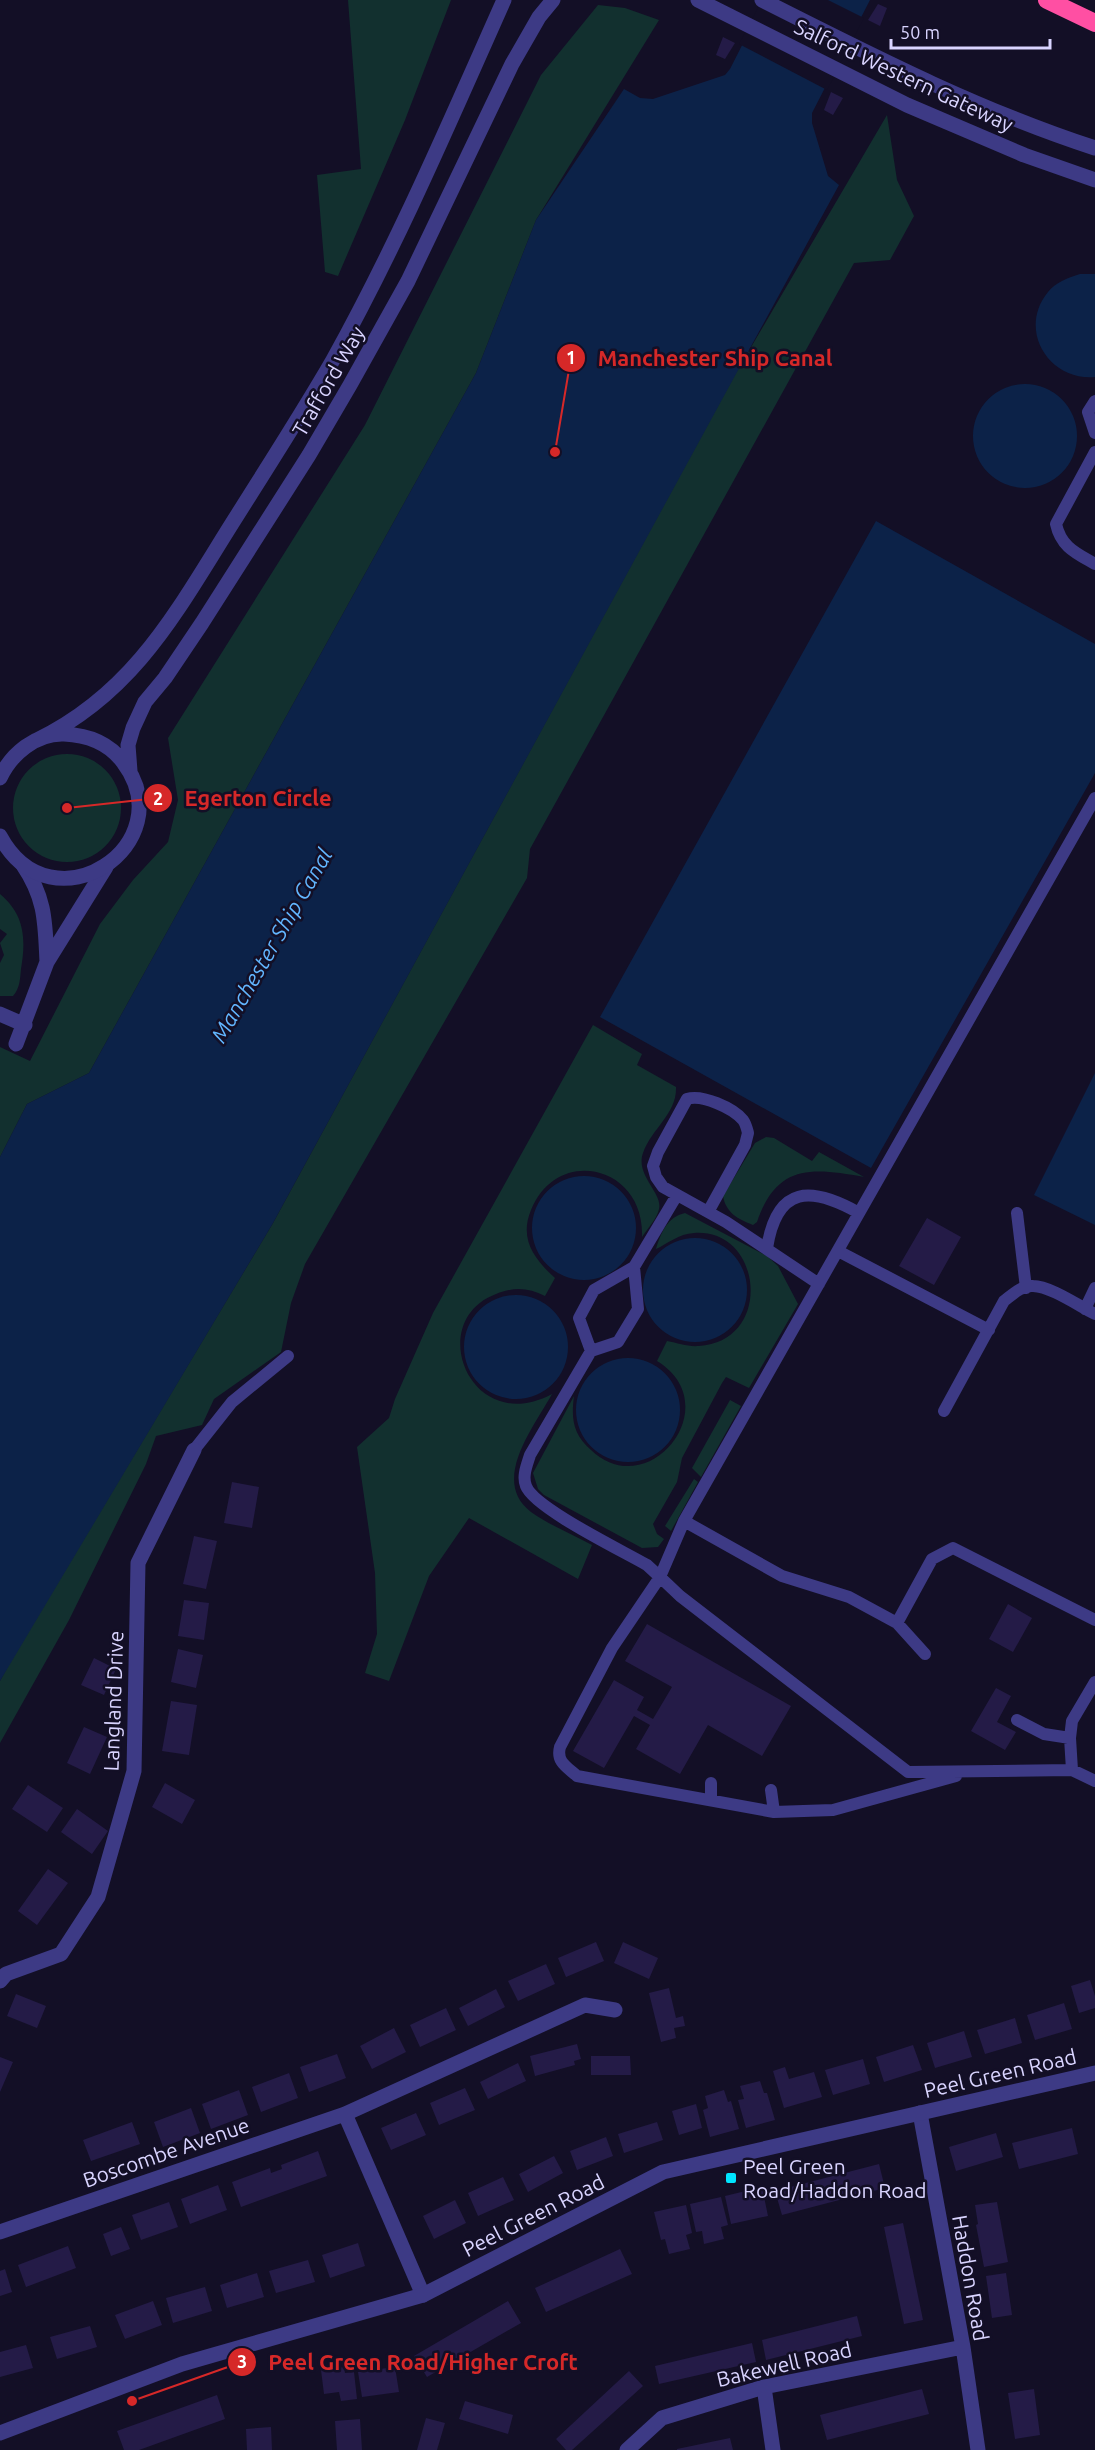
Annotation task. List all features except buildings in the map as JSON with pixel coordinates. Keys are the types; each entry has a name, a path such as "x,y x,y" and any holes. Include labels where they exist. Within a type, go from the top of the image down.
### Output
{"highway":[{"path":"1047,0 1095,22"}],"street":[{"name":"Trafford Way","path":"19,751 97,704 152,646 275,456 332,360 421,186 504,0"},
{"path":"539,17 546,0"},
{"name":"Trafford Way","path":"130,771 129,745 133,728 145,702 165,678 202,623 350,386 408,281 512,64 539,17 553,0"},
{"name":"Salford Western Gateway","path":"698,0 738,18 907,105 1024,155 1095,180"},
{"name":"Salford Western Gateway","path":"762,0 862,51 975,104 1095,148"},
{"path":"0,836 4,847 23,865 42,875 64,879 86,876 106,867 122,853 134,834 139,813 138,792 130,771 117,754 100,741 79,735 58,734 37,740"},
{"path":"0,758 19,751"},
{"path":"0,778 19,751"},
{"path":"23,865 40,894 47,962"},
{"path":"16,1044 26,1025 47,962 106,867"},
{"path":"0,1014 26,1025"},
{"name":"Langland Drive","path":"0,1981 6,1974 61,1954 98,1897 134,1771 138,1563 194,1450"},
{"name":"Boscombe Avenue","path":"0,2232 345,2114 585,2005 615,2010"},
{"name":"Peel Green Road","path":"0,2433 182,2364 423,2295 663,2172 1095,2073"},
{"name":"Haddon Road","path":"920,2113 963,2347 978,2450"},
{"path":"345,2114 423,2295"},
{"name":"Bakewell Road","path":"627,2450 662,2418 764,2387 963,2347"},
{"path":"764,2387 773,2450"}],"lane":[{"path":"1095,401 1088,412 1095,433"},
{"path":"1095,452 1056,524 1059,537 1064,544 1095,564"},
{"path":"972,1772 832,1810 774,1812 577,1776 560,1762 558,1754 612,1648 660,1577 684,1521 1095,798"},
{"path":"708,1212 745,1145 748,1134 741,1118 705,1097 696,1096 687,1099 658,1152 653,1166 656,1177 663,1187 767,1248 819,1284"},
{"path":"767,1248 774,1218 785,1205 798,1197 813,1194 836,1200 859,1213"},
{"path":"591,1351 579,1318 594,1290 634,1266 677,1195"},
{"path":"1017,1213 1026,1287"},
{"path":"838,1251 989,1330"},
{"path":"634,1266 638,1309 618,1342 591,1351 530,1455 524,1473 525,1485 539,1502 647,1565 680,1596 908,1772 1072,1770 1095,1781"},
{"path":"944,1411 1004,1301 1033,1285 1049,1290 1090,1311 1095,1288"},
{"path":"194,1450 232,1402 288,1356"},
{"path":"684,1521 782,1576 849,1597 897,1623 926,1654"},
{"path":"897,1623 932,1559 953,1548 1095,1620"},
{"path":"1072,1770 1070,1738 1072,1721 1095,1682"},
{"path":"1017,1720 1044,1734 1070,1738"},
{"path":"711,1783 711,1800"},
{"path":"771,1790 774,1812"}],"green space":[{"path":"348,0 451,0 405,120 338,276 325,272 317,175 361,169"},
{"path":"598,5 625,8 659,20 536,220 476,373 89,1073 27,1104 0,1157 0,1047 30,1061 100,924 133,880 168,842 178,800 168,738 365,425 541,75"},
{"path":"887,115 897,180 914,216 890,260 854,263 530,849 527,878 305,1264 291,1303 281,1352 214,1399 202,1425 156,1436 146,1464 69,1620 0,1743 0,1681 8,1666 273,1223 733,378"},
{"path":"67,754 88,758 105,770 117,787 121,808 117,829 105,846 88,858 67,862 46,858 29,846 17,829 13,808 17,787 29,770 46,758"},
{"path":"0,894 15,910 22,928 23,958 20,980 13,996 0,996 0,963 4,955 0,943 7,934 0,929"},
{"path":"593,1025 642,1054 637,1065 676,1087 673,1105 643,1153 643,1169 657,1197 658,1213 642,1237 639,1213 630,1193 615,1180 597,1172 578,1171 560,1177 543,1190 528,1220 527,1230 531,1248 535,1256 555,1278 545,1296 520,1289 496,1294 474,1308 463,1327 460,1349 466,1371 479,1389 499,1401 523,1403 552,1394 519,1454 514,1485 519,1499 531,1512 592,1545 578,1579 469,1518 429,1576 389,1681 365,1673 377,1634 375,1573 357,1447 389,1418 395,1399 433,1313"},
{"path":"766,1137 774,1138 812,1161 819,1152 864,1177 813,1172 786,1179 775,1189 765,1203 757,1222 753,1225 734,1215 727,1207 723,1196 755,1143"},
{"path":"685,1213 767,1256 778,1266 798,1304 749,1388 726,1377 722,1383 682,1458 677,1482 653,1524 657,1534 664,1539 658,1547 642,1548 544,1495 538,1489 533,1473 574,1396 573,1419 580,1438 591,1450 613,1464 635,1465 656,1458 672,1443 683,1423 685,1401 677,1380 657,1361 667,1341 699,1346 723,1340 740,1326 749,1307 750,1286 746,1265 734,1248 717,1236 688,1234 656,1249 669,1222"},
{"path":"730,1400 741,1406 701,1477 692,1468"},
{"path":"694,1479 698,1482 671,1531 665,1526"}],"water":[{"path":"765,0 870,0 812,113 812,123 828,176 839,185 273,1223 0,1681 0,1157 27,1104 89,1073 476,373 536,220 624,89 640,98 653,99 725,75"},
{"path":"1080,274 1095,274 1095,377 1079,376 1064,371 1052,362 1037,337 1036,322 1039,307 1048,292 1058,283"},
{"path":"1025,384 1045,388 1062,399 1073,416 1077,436 1073,456 1062,473 1045,484 1025,488 1005,484 988,473 977,456 973,436 977,416 988,399 1005,388"},
{"path":"876,521 1095,644 1095,773 871,1168 600,1017"},
{"path":"1095,1073 1095,1225 1034,1195"},
{"path":"584,1176 604,1180 621,1191 632,1208 636,1228 632,1248 621,1265 604,1276 584,1280 564,1276 547,1265 536,1248 532,1228 536,1208 547,1191 564,1180"},
{"path":"695,1238 715,1242 732,1253 743,1270 747,1290 743,1310 732,1327 715,1338 695,1342 675,1338 658,1327 647,1310 643,1290 647,1270 658,1253 675,1242"},
{"path":"516,1295 536,1299 553,1310 564,1327 568,1347 564,1367 553,1384 536,1395 516,1399 496,1395 479,1384 468,1367 464,1347 468,1327 479,1310 496,1299"},
{"path":"628,1358 648,1362 665,1373 676,1390 680,1410 676,1430 665,1447 648,1458 628,1462 608,1458 591,1447 580,1430 576,1410 580,1390 591,1373 608,1362"}],"pier":[{"path":"762,0 828,0 864,18 827,90 739,44"}],"place":[{"name":"Manchester Ship Canal","path":"555,452"},
{"name":"Egerton Circle","path":"67,808"},
{"name":"Peel Green Road/Haddon Road","path":"731,2178"},
{"name":"Peel Green Road/Higher Croft","path":"132,2401"}]}
